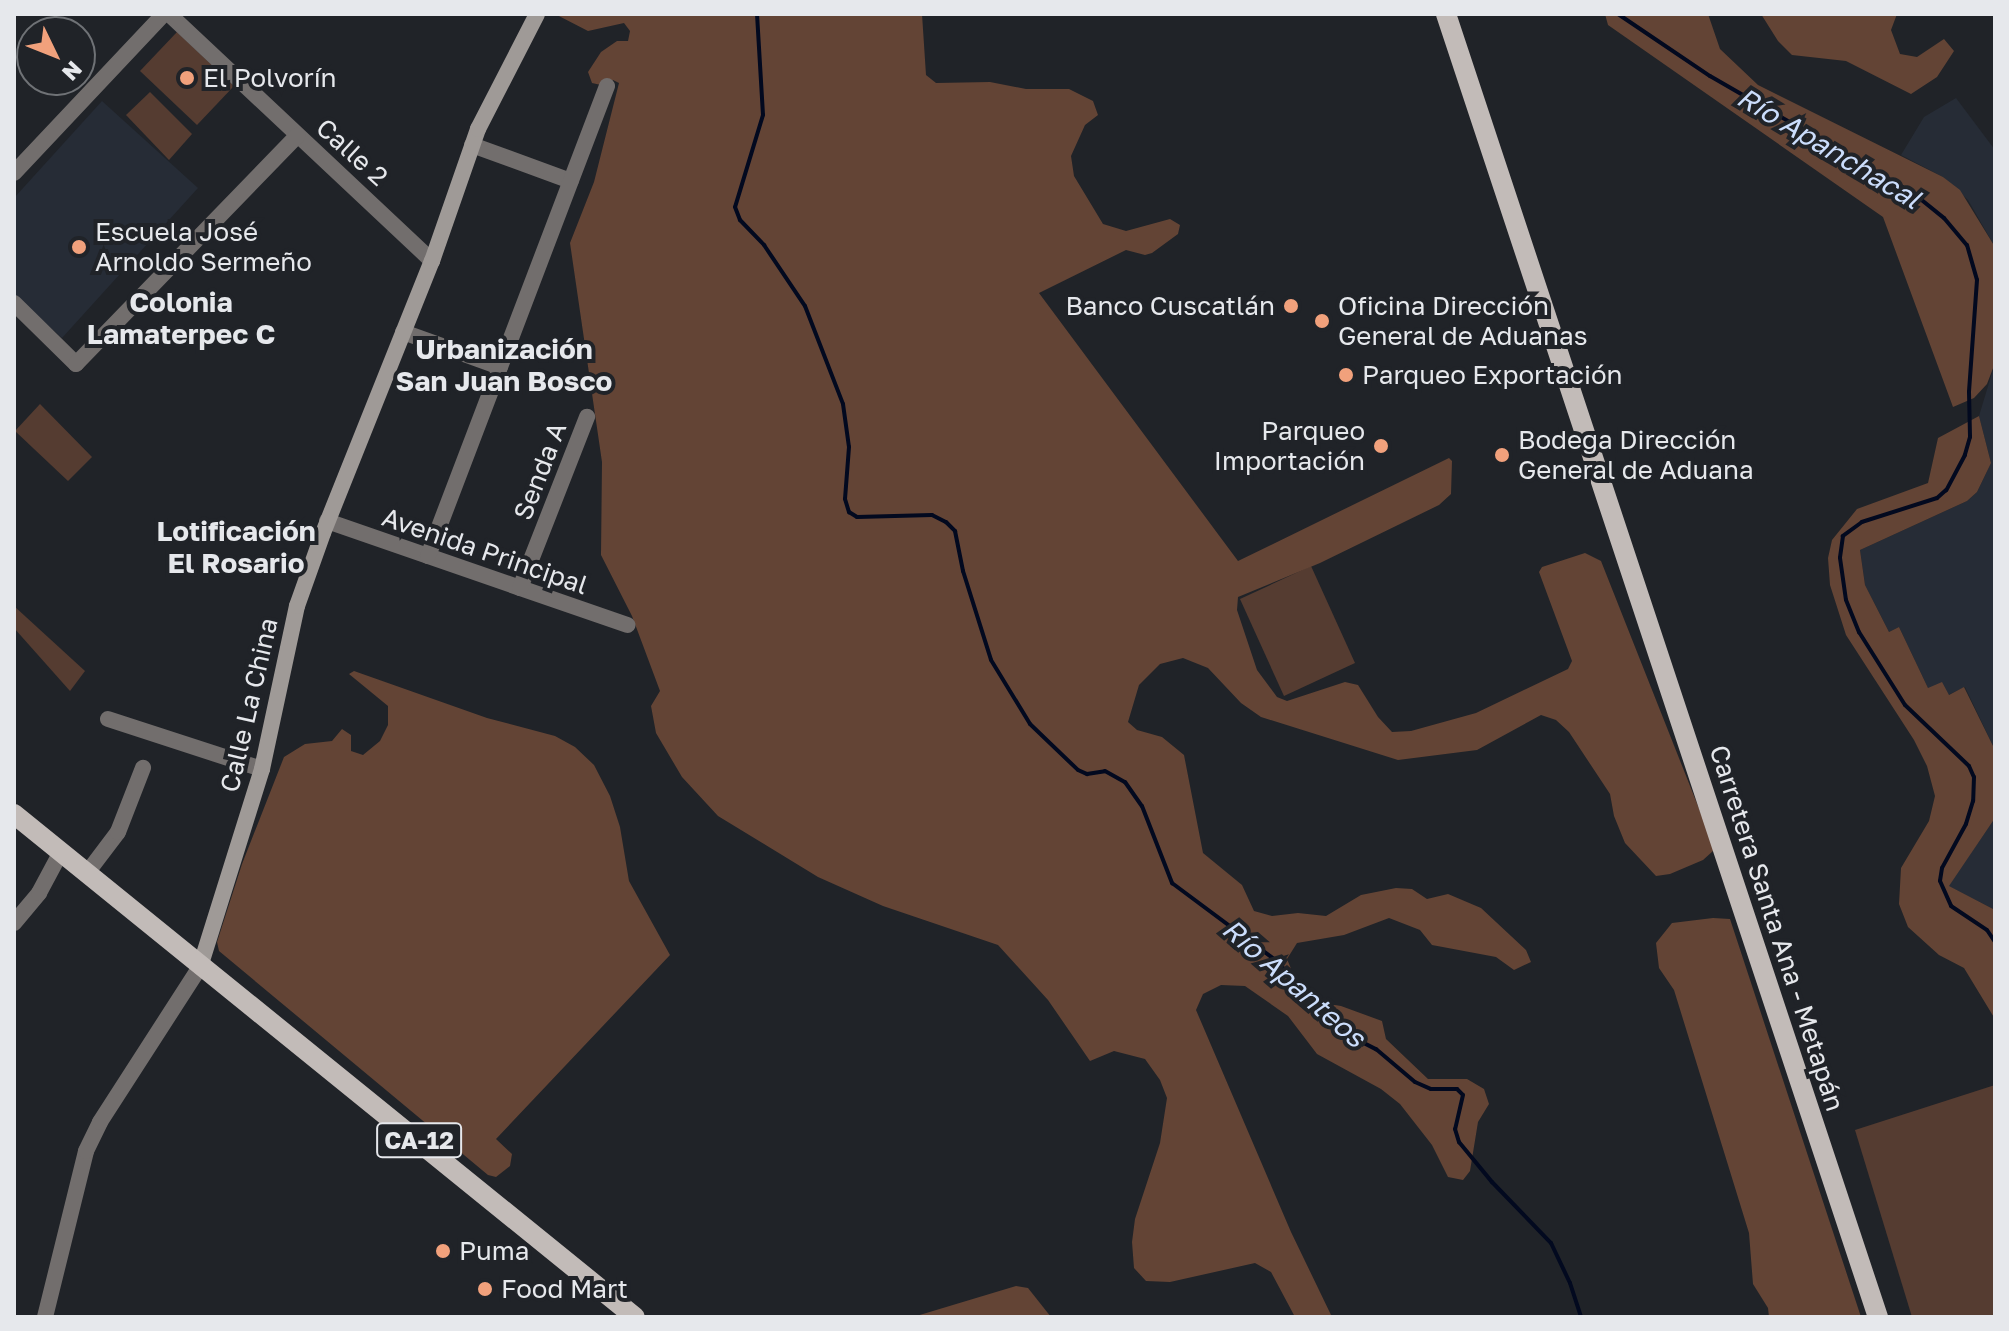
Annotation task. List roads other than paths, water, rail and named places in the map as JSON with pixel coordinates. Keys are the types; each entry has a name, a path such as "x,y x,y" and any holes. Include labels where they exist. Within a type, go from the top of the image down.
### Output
{"main road":[{"name":"Calle La China","path":"200,967 262,769 297,606 327,521 432,261 472,145 537,14"},
{"name":"Carretera Santa Ana - Metapán","path":"1446,14 1623,556 1745,906 1878,1317"},
{"name":"CA-12","path":"14,814 635,1317"}],"street":[{"name":"Calle 2","path":"166,14 432,261"},
{"path":"14,173 166,14"},
{"path":"428,556 607,86"},
{"path":"14,303 76,364 297,136"},
{"path":"472,145 571,181"},
{"path":"403,332 500,367"},
{"name":"Senda A","path":"520,588 587,417"},
{"name":"Avenida Principal","path":"327,521 628,625"},
{"path":"108,719 262,769"},
{"path":"87,873 118,832 143,768"},
{"path":"14,923 39,893 61,852"},
{"path":"45,1317 86,1151 100,1122 200,967"}],"waterway":[{"name":"Río Apanteos","path":"757,14 763,115 735,207 740,220 764,245 805,306 843,404 849,447 845,499 849,512 857,517 932,515 955,531 963,571 991,660 1030,724 1078,770 1087,774 1105,771 1125,782 1142,806 1172,883 1278,962 1321,1013 1354,1038 1376,1049 1415,1082 1431,1089 1457,1089 1463,1095 1455,1129 1459,1142 1492,1182 1551,1243 1570,1283 1581,1317"},
{"name":"Río Apanchacal","path":"1618,14 1710,76 1913,193 1944,218 1967,245 1977,280 1969,392 1970,437 1965,455 1946,490 1937,498 1862,522 1843,536 1840,558 1846,600 1859,632 1905,705 1969,766 1974,777 1973,801 1966,824 1942,868 1940,881 1951,906 1987,930 1995,942"}],"place":[{"name":"El Polvorín","path":"187,78"},
{"name":"Escuela José Arnoldo Sermeño","path":"79,247"},
{"name":"Banco Cuscatlán","path":"1291,306"},
{"name":"Oficina Dirección General de Aduanas","path":"1322,321"},
{"name":"Parqueo Exportación","path":"1346,375"},
{"name":"Parqueo Importación","path":"1381,446"},
{"name":"Bodega Dirección General de Aduana","path":"1502,455"},
{"name":"Puma","path":"443,1251"},
{"name":"Food Mart","path":"485,1289"}],"district":[{"name":"Colonia Lamaterpec C","path":"181,318"},
{"name":"Urbanización San Juan Bosco","path":"504,365"},
{"name":"Lotificación El Rosario","path":"236,547"}]}
